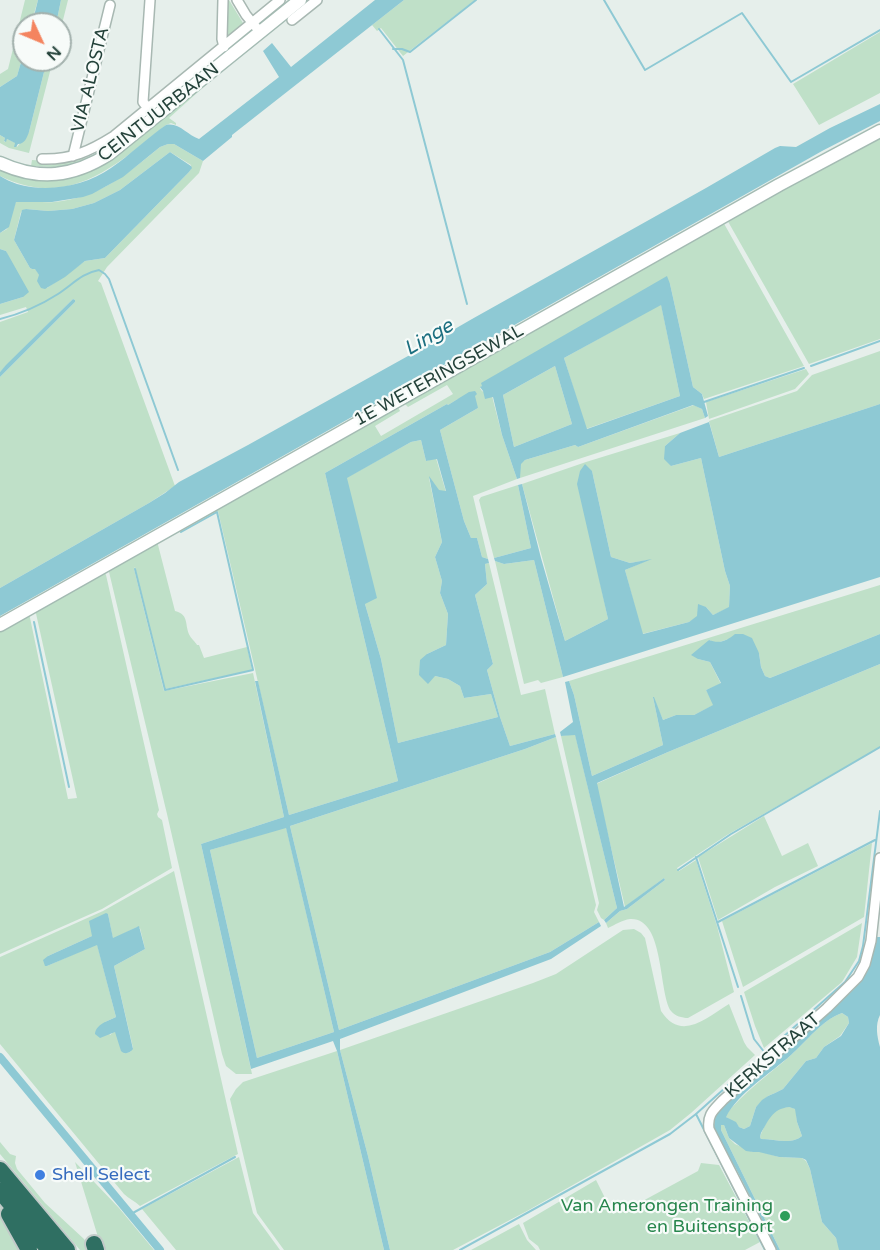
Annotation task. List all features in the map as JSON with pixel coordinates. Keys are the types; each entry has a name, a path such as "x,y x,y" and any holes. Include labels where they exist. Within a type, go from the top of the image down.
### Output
{"highway":[{"path":"0,1170 67,1250"},
{"path":"0,1191 49,1250"},
{"path":"0,1198 29,1250"}],"street":[{"path":"148,108 143,102 150,0"},
{"path":"223,0 222,39 224,47"},
{"path":"237,0 260,32"},
{"path":"42,159 57,160 87,152 114,136 280,0"},
{"name":"CEINTUURBAAN","path":"0,163 17,170 47,175 82,169 98,161 300,0"},
{"path":"292,20 317,0"},
{"name":"VIA ALOSTA","path":"73,156 110,4"},
{"name":"1E WETERINGSEWAL","path":"0,625 779,184 880,131"},
{"name":"KERKSTRAAT","path":"771,1250 709,1129 708,1120 723,1100 818,1016 858,977 865,964 871,940 880,858"}],"green space":[{"path":"25,0 38,0 34,12 22,12"},
{"path":"61,0 68,0 65,12 58,12"},
{"path":"225,0 229,0 243,23 229,36 227,35"},
{"path":"404,0 475,0 403,56 381,28 377,31 372,25"},
{"path":"880,32 880,93 819,125 793,84"},
{"path":"12,53 12,72 18,72 17,76 0,87 0,74 8,69"},
{"path":"44,72 50,72 29,153 0,143 0,135 5,138 5,142 7,139 16,143 17,147 29,132"},
{"path":"200,73 201,75 116,144 83,162 54,167 31,166 32,160 46,161 47,165 52,165 53,162 80,160 98,152 138,124 136,122"},
{"path":"205,82 207,84 169,118 176,125 171,123 166,125 128,155 90,179 69,186 48,188 25,185 0,176 0,169 30,179 42,180 72,176"},
{"path":"880,135 880,339 809,364 726,218"},
{"path":"174,144 203,161 199,173 107,267 98,281 101,283 175,486 0,588 0,377 75,300 73,299 0,372 0,322 28,312 26,307 0,315 0,304 23,297 6,251 0,249 0,233 7,229 16,201 54,202 85,196 112,183 160,147","holes":["170,152 191,165 189,172 105,258 85,261 47,288 35,268 30,268 14,240 21,212 26,209 48,211 72,209 94,203 120,190"]},
{"path":"722,220 804,366 704,399 702,394 693,387 670,284 482,386 480,388 482,391 492,396 517,479 473,496 488,559 482,557 477,538 471,538 464,521 440,430 478,408 458,399 325,473 398,781 289,815 218,511 179,531 179,528 398,407 400,411 375,426 381,436 453,394 447,385 408,407 404,403"},
{"path":"661,304 680,396 586,429 564,358"},
{"path":"880,351 880,404 719,457 709,421 797,391 812,375"},
{"path":"555,366 572,424 514,447 503,395"},
{"path":"806,369 809,374 795,389 709,419 706,402"},
{"path":"694,405 702,409 705,418 520,478 521,463 525,460 575,445 578,447"},
{"path":"680,433 665,446 671,466 701,458 730,586 729,608 713,615 706,607 698,617 689,622 642,634 625,570 648,560 630,563 611,557 592,471 599,577 608,619 565,641 522,484"},
{"path":"421,440 426,461 436,458 446,492 439,491 429,478 442,542 435,557 442,581 440,593 448,614 446,645 427,654 435,676 448,679 460,686 464,698 491,694 498,717 398,743 381,659 365,604 346,478 411,442"},
{"path":"518,485 531,548 494,558 479,500 481,497"},
{"path":"157,541 175,611 185,618 188,632 199,645 204,658 247,647 252,670 165,689 135,567 164,691 253,673 284,817 201,844 252,1074 236,1074 226,1066 222,1054 109,572 110,567"},
{"path":"534,560 563,677 541,683 538,680 524,684 495,561 504,564"},
{"path":"489,563 521,695 545,689 555,734 510,746 487,670 493,664 475,595 487,584 485,564"},
{"path":"104,571 159,810 157,814 162,820 172,868 102,909 0,954 0,630 29,613 68,799 77,798 35,609"},
{"path":"880,585 880,634 770,678 765,676 761,667 759,653 729,639 716,643 709,640 698,659 710,662 721,684 706,690 714,705 694,715 676,715 663,720 653,697 663,745 592,776 569,681"},
{"path":"880,664 880,747 727,835 677,868 679,871 696,860 717,926 734,992 688,1018 677,1015 671,1011 667,1002 659,957 649,930 641,922 630,919 608,928 606,923 665,880 664,878 625,907 596,784"},
{"path":"575,734 617,908 604,920 597,910 599,903 561,736"},
{"path":"556,737 596,905 594,912 599,922 550,952 339,1030 290,826"},
{"path":"764,816 782,856 808,843 818,866 775,887 718,920 698,857"},
{"path":"286,827 334,1032 257,1058 210,850"},
{"path":"872,843 864,917 743,987 722,921"},
{"path":"174,871 238,1154 140,1206 124,1194 0,1044 0,957 103,911","holes":["108,914 113,939 137,927 140,928 145,949 114,966 133,1048 126,1053 115,1031 110,1035 105,1022 116,1017 97,944 47,966 48,956 92,936"]},
{"path":"862,923 857,957 842,982 764,1048 744,992"},
{"path":"634,929 645,938 661,1011 669,1020 677,1025 694,1024 703,1021 729,1004 744,1042 755,1055 670,1130 527,1211 453,1250 390,1250 340,1050 556,974 623,930"},
{"path":"842,1013 848,1017 849,1023 840,1036 824,1047 816,1058 806,1061 783,1089 768,1096 756,1107 750,1126 744,1129 739,1127 725,1116 748,1091 821,1026"},
{"path":"337,1051 384,1250 284,1250 257,1213 230,1099 243,1082"},
{"path":"789,1107 796,1109 797,1122 802,1136 788,1141 761,1139 764,1127 774,1111"},
{"path":"720,1125 724,1125 729,1138 735,1144 753,1152 759,1151 779,1157 802,1158 806,1161 810,1169 822,1222 836,1238 840,1250 780,1250"},
{"path":"0,1142 10,1154 16,1156 17,1169 45,1203 84,1239 91,1250 80,1250 0,1154"},
{"path":"239,1157 253,1213 280,1250 176,1250 142,1209"},
{"path":"75,1162 119,1208 154,1250 102,1250"},
{"path":"701,1163 719,1165 760,1242 745,1250 540,1250 529,1239 523,1223 596,1180 613,1214 639,1203 698,1171"},
{"path":"0,1206 10,1222 20,1250 0,1250"},
{"path":"519,1224 527,1240 536,1250 471,1250"}],"water":[{"path":"38,0 61,0 58,12 35,12"},
{"path":"375,0 404,0 232,135 203,161 174,144 168,144 160,147 123,177 92,194 52,202 16,202 9,227 0,233 0,176 29,187 66,186 90,179 111,168 166,125 175,125 199,139 279,77 263,51 272,43 291,67"},
{"path":"18,72 44,72 29,132 24,142 14,147 15,143 7,139 6,142 4,141 5,138 0,135 0,87 17,76"},
{"path":"880,104 880,121 822,151 0,616 0,588 149,503 179,482 408,356 775,148 796,147"},
{"path":"170,152 191,166 189,172 105,258 85,261 65,277 45,289 41,288 37,281 39,275 35,269 30,268 14,240 22,210 72,209 94,203 120,190"},
{"path":"0,249 6,251 29,292 23,297 0,304"},
{"path":"667,276 693,387 702,394 708,416 705,418 702,409 693,405 578,447 575,445 525,460 521,464 520,478 517,479 502,435 493,397 485,399 480,387 481,383","holes":["661,305 680,396 587,429 564,358","555,366 572,424 514,447 503,395"]},
{"path":"73,299 75,302 0,377 0,372 6,365"},
{"path":"475,391 477,394 475,396 478,408 440,430 464,521 471,538 477,538 482,557 488,559 489,563 485,564 487,584 475,595 493,664 487,670 510,746 555,734 556,737 290,826 339,1030 550,952 599,922 601,926 551,959 340,1039 340,1050 390,1250 384,1250 333,1041 251,1069 201,844 284,817 255,681 258,681 289,815 398,781 325,473 469,392","holes":["421,440 426,461 437,459 446,491 439,490 429,476 442,542 435,557 442,581 440,593 448,614 446,645 420,660 419,675 428,684 435,676 448,679 460,686 464,698 491,694 498,717 398,743 381,659 365,604 377,598 347,478 411,442","286,828 334,1032 257,1058 210,850"]},
{"path":"880,404 880,577 563,677 534,560 504,564 495,561 494,558 531,548 518,485 522,484 565,641 608,619 577,484 580,471 585,464 592,471 611,557 630,563 652,559 625,570 643,634 689,622 697,616 698,604 706,607 713,615 729,607 730,586 701,458 671,466 664,459 665,446 680,433 709,422 719,457"},
{"path":"735,634 743,634 752,638 765,676 770,678 880,634 880,664 597,783 624,907 664,878 665,880 606,923 604,920 617,908 575,735 561,736 560,732 573,722 565,682 569,681 574,695 592,776 663,745 653,697 663,720 676,715 694,715 713,705 706,690 721,683 710,662 691,655 709,640 723,641"},
{"path":"106,913 113,938 139,926 145,949 114,966 133,1049 127,1053 121,1051 115,1032 100,1038 95,1034 100,1025 116,1017 97,945 47,966 43,960 92,936 89,921"},
{"path":"877,937 880,937 880,1015 877,1031 880,1047 880,1250 839,1250 836,1238 822,1222 806,1160 746,1151 729,1138 724,1125 721,1125 721,1130 780,1250 777,1250 735,1167 717,1137 714,1126 715,1118 730,1099 854,989 867,972","holes":["842,1013 848,1017 849,1023 841,1036 824,1047 816,1058 806,1061 783,1089 762,1100 756,1107 750,1126 744,1129 726,1117 738,1100 821,1026","789,1107 795,1109 802,1136 788,1141 761,1139 761,1133 772,1116 779,1110"]}],"waterway":[{"path":"393,49 410,52 476,0"},
{"path":"604,0 645,70 742,13 791,82 880,30"},
{"path":"379,29 403,60 467,304"},
{"path":"0,319 45,302 87,274 99,270 105,274 109,279 178,470"},
{"path":"811,366 880,341"},
{"path":"704,402 804,368"},
{"path":"135,569 165,690 253,670 217,512 181,532"},
{"path":"34,622 69,787"},
{"path":"678,870 731,834 880,747"},
{"path":"741,996 754,1039 765,1053 845,982 859,961 863,946 880,811"},
{"path":"718,922 875,840"},
{"path":"696,857 738,987"},
{"path":"0,1057 160,1250"},
{"path":"460,1250 670,1134 754,1062"},
{"path":"696,1114 765,1250"},
{"path":"131,1214 235,1157"}],"place":[{"name":"Shell Select","path":"40,1175"},
{"name":"Van Amerongen Training en Buitensport","path":"785,1216"}],"water label":[{"name":"Linge","path":"429,338"}]}
